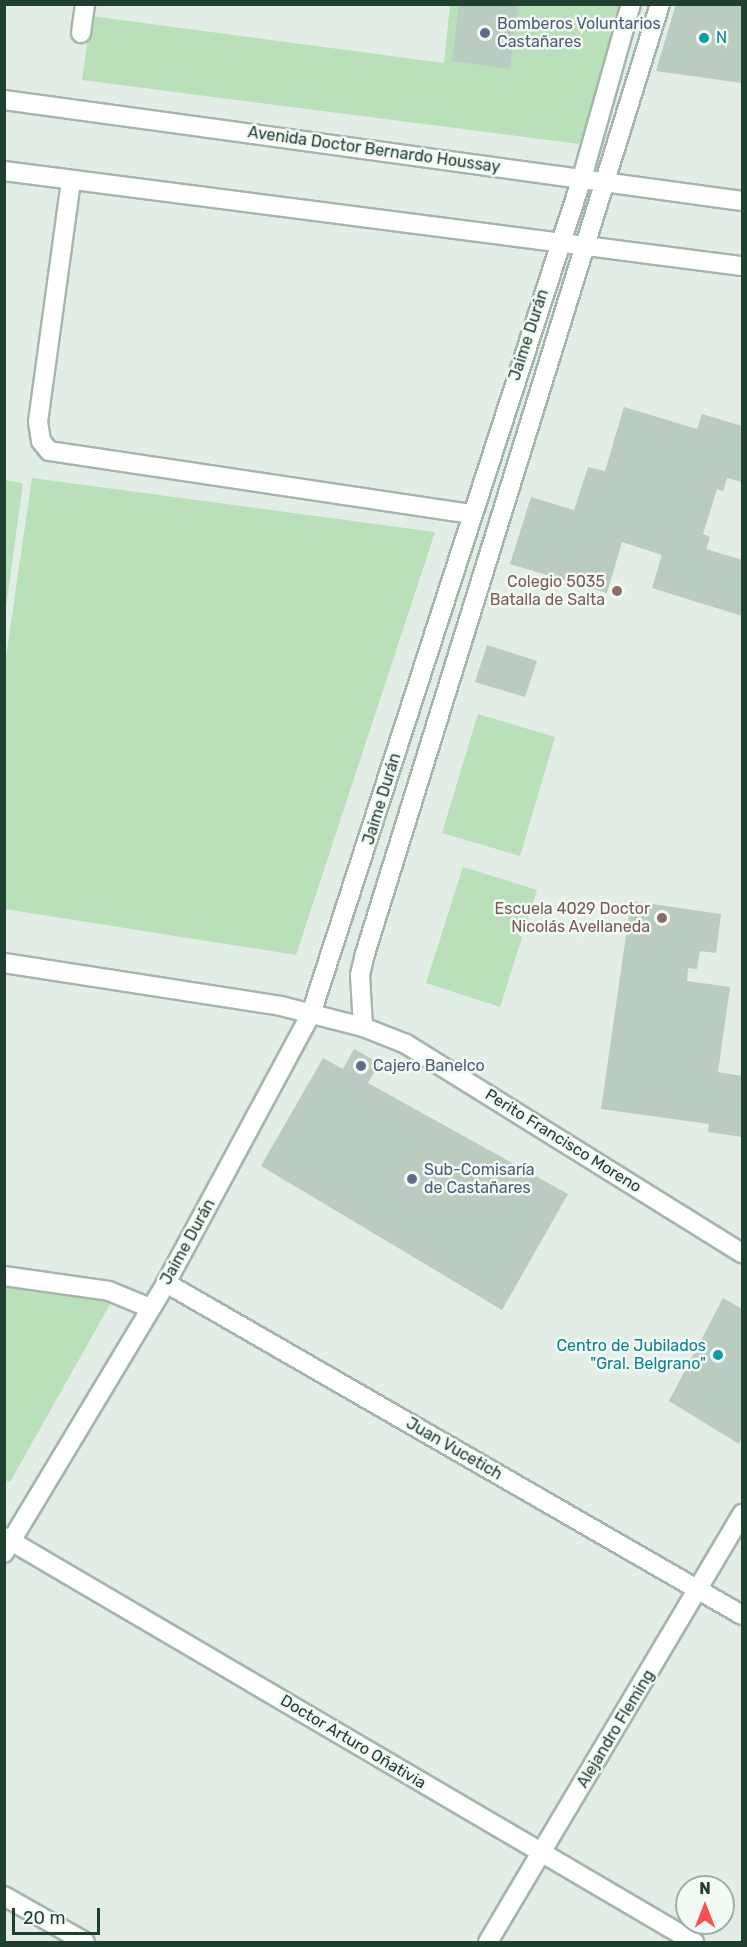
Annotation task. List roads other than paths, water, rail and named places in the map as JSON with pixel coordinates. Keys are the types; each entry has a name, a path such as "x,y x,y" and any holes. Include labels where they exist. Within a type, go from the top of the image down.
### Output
{"street":[{"path":"81,33 85,4"},
{"name":"Jaime Durán","path":"7,1543 166,1283 311,1014 559,241 582,178 631,4"},
{"name":"Jaime Durán","path":"363,1027 360,975 365,954 660,4"},
{"name":"Avenida Doctor Bernardo Houssay","path":"4,100 742,201"},
{"path":"4,171 742,266"},
{"path":"71,181 38,422 41,441 50,451 471,514"},
{"name":"Perito Francisco Moreno","path":"4,963 311,1014 363,1027 406,1044 742,1253"},
{"path":"4,1276 109,1291 150,1308"},
{"name":"Juan Vucetich","path":"166,1283 742,1615"},
{"name":"Alejandro Fleming","path":"489,1942 742,1514"},
{"name":"Doctor Arturo Oñativia","path":"7,1543 694,1942"},
{"path":"4,1896 85,1942"}],"place":[{"name":"Bomberos Voluntarios Castañares","path":"485,33"},
{"name":"N","path":"704,38"},
{"name":"Colegio 5035 Batalla de Salta","path":"617,591"},
{"name":"Escuela 4029 Doctor Nicolás Avellaneda","path":"662,918"},
{"name":"Cajero Banelco","path":"361,1066"},
{"name":"Sub-Comisaría de Castañares","path":"412,1179"},
{"name":"Centro de Jubilados \"Gral. Belgrano\"","path":"718,1355"}]}
